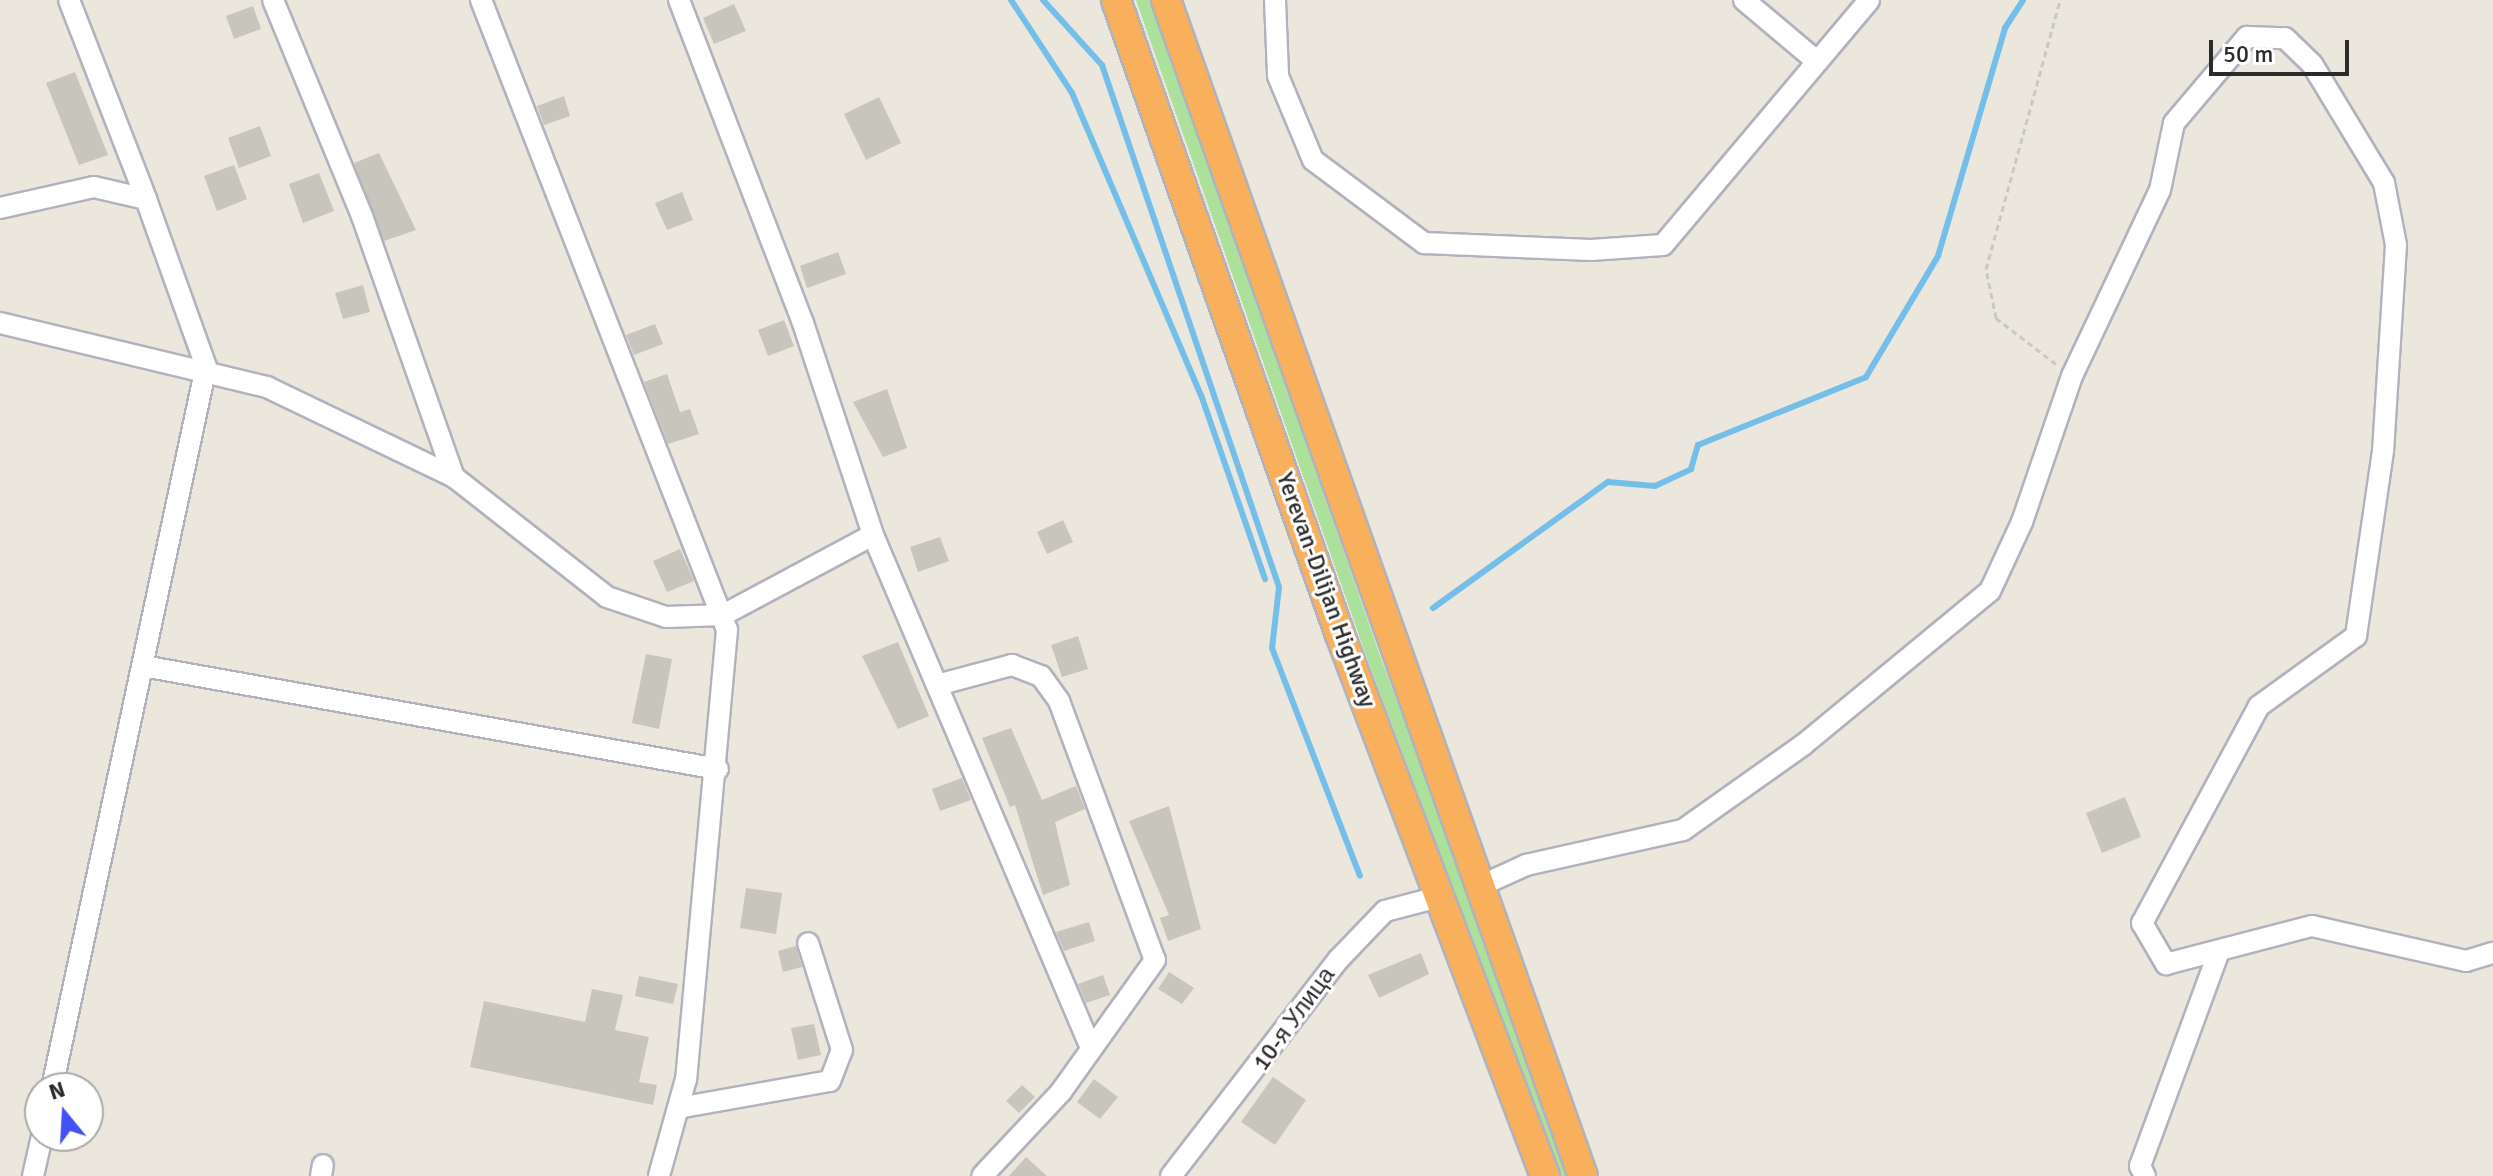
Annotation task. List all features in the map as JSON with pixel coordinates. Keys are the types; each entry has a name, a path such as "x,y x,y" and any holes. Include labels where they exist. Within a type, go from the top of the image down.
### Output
{"highway":[{"name":"Yerevan-Dilijan Highway","path":"1116,0 1339,632 1442,896 1545,1176"},
{"name":"Yerevan-Dilijan Highway","path":"1166,0 1583,1176"}],"street":[{"path":"55,1072 206,367 146,199 69,0"},
{"path":"273,0 362,216 454,477"},
{"path":"481,0 723,615 729,648 718,769 678,1108 659,1176"},
{"path":"679,0 803,323 873,535 1091,1048"},
{"path":"1275,0 1278,76 1313,160 1424,243 1591,250 1663,245 1814,59 1869,0"},
{"path":"1744,0 1814,59"},
{"path":"1480,886 1526,865 1683,830 1803,745 1990,591 2022,522 2072,376 2160,190 2174,123 2247,37 2285,38 2312,64 2384,183 2396,245 2388,377 2356,636 2259,706 2142,923 2166,964 2312,926 2466,961 2493,953"},
{"path":"0,208 94,187 146,199"},
{"path":"0,323 206,367 280,393 454,477 607,597 666,617 723,615 873,535"},
{"path":"937,685 1012,665 1041,676 1059,701 1155,960 1061,1092 982,1176"},
{"path":"143,666 718,769"},
{"name":"10-я Улица","path":"1171,1176 1197,1150 1338,960 1385,911 1442,896"},
{"path":"678,1108 830,1081 842,1050 808,943"},
{"path":"2145,1176 2140,1166 2219,951"},
{"path":"1197,1150 1199,1176"},
{"path":"33,1176 38,1152"}],"path":[{"path":"2060,0 1986,269 1996,318 2072,376"}],"green space":[{"path":"1136,0 1152,0 1379,653 1574,1176 1561,1176 1367,658"}],"building":[{"path":"734,4 746,31 714,44 703,18"},
{"path":"253,6 261,29 234,39 226,16"},
{"path":"75,72 108,155 79,165 46,83"},
{"path":"564,96 570,116 544,125 537,106"},
{"path":"879,97 901,143 866,160 844,114"},
{"path":"260,126 271,156 239,168 228,138"},
{"path":"379,153 416,230 384,241 354,163"},
{"path":"234,165 247,199 217,211 204,176"},
{"path":"319,173 334,211 303,223 289,184"},
{"path":"682,192 693,220 667,230 655,203"},
{"path":"838,252 846,274 807,288 800,266"},
{"path":"363,285 370,312 343,319 335,293"},
{"path":"784,320 794,346 768,356 758,330"},
{"path":"655,324 663,344 634,355 626,335"},
{"path":"667,374 680,412 690,409 699,434 668,444 644,382"},
{"path":"887,389 907,448 883,457 853,402"},
{"path":"1063,520 1073,542 1047,554 1037,532"},
{"path":"940,537 949,561 918,572 910,547"},
{"path":"680,549 694,581 667,592 653,561"},
{"path":"1078,636 1088,669 1062,677 1051,645"},
{"path":"898,642 929,716 898,729 862,656"},
{"path":"646,654 672,659 659,729 632,723"},
{"path":"1011,728 1042,800 1076,786 1085,809 1055,822 1070,885 1043,895 1015,805 1010,807 982,738"},
{"path":"962,778 971,800 940,811 932,789"},
{"path":"2125,797 2141,837 2102,853 2086,813"},
{"path":"1169,806 1201,929 1168,941 1160,918 1169,915 1129,821"},
{"path":"746,888 782,893 776,934 740,928"},
{"path":"1089,922 1095,941 1064,951 1056,932"},
{"path":"796,946 802,967 783,972 778,951"},
{"path":"1421,953 1429,974 1379,998 1368,975"},
{"path":"1169,972 1194,988 1182,1004 1158,989"},
{"path":"1103,975 1110,995 1086,1003 1078,984"},
{"path":"639,976 678,984 673,1004 635,996"},
{"path":"592,989 623,995 615,1030 649,1037 639,1082 657,1085 653,1105 470,1067 484,1001 585,1022"},
{"path":"814,1024 821,1055 798,1060 791,1028"},
{"path":"1273,1077 1306,1100 1275,1145 1241,1122"},
{"path":"1094,1079 1118,1097 1100,1119 1077,1102"},
{"path":"1022,1085 1035,1097 1019,1113 1006,1101"},
{"path":"1026,1157 1047,1176 1009,1176"}],"waterway":[{"path":"1011,0 1072,93 1201,395 1265,579"},
{"path":"1043,0 1102,65 1279,587 1272,648 1360,876"},
{"path":"1433,608 1608,482 1655,486 1691,469 1698,445 1866,377 1938,256 2005,28 2023,0"}]}
